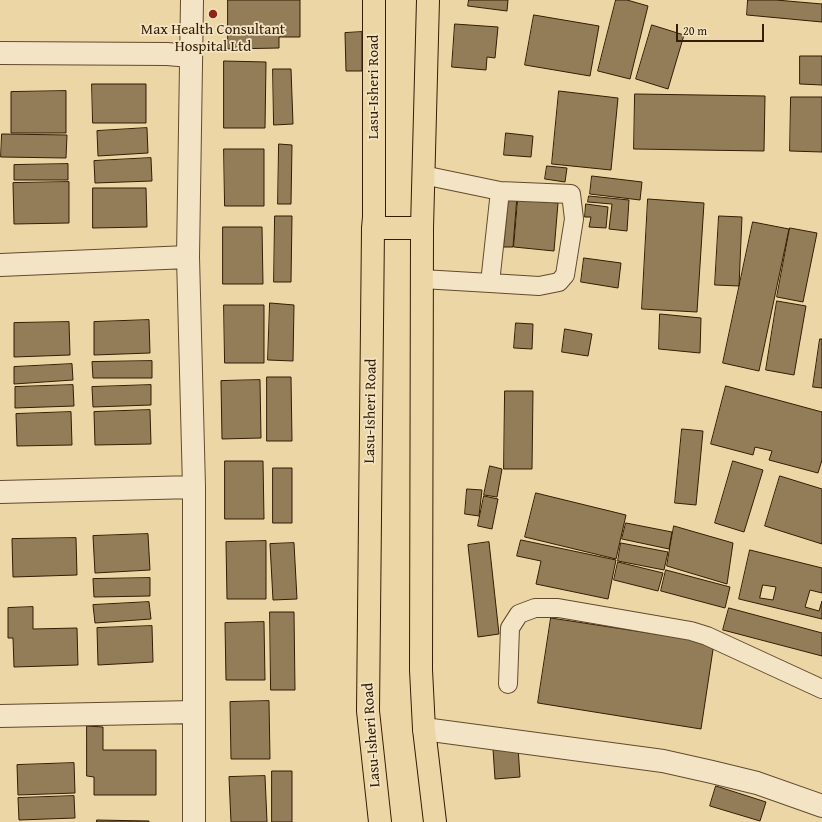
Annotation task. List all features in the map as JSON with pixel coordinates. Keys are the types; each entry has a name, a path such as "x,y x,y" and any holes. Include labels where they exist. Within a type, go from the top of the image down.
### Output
{"main road":[{"name":"Lasu-Isheri Road","path":"374,0 374,217 368,711 380,822"},
{"path":"428,0 422,228 421,670 424,729 435,822"},
{"path":"373,228 422,228"}],"street":[{"path":"192,0 188,257 194,486 194,822"},
{"path":"0,53 167,54 191,56"},
{"path":"0,265 188,257"},
{"path":"0,492 194,486"},
{"path":"0,716 194,712"},
{"path":"424,729 663,761 757,784 822,806"}],"lane":[{"path":"422,279 539,286 559,282 565,275 574,219 571,194 500,191 423,175"},
{"path":"490,283 500,191"},
{"path":"508,684 510,628 520,614 535,608 558,608 691,630 822,689"}],"building":[{"path":"228,0 300,0 300,37 279,37 279,48 228,49"},
{"path":"469,0 508,0 507,11 468,6"},
{"path":"616,0 627,0 648,6 630,79 598,71"},
{"path":"748,0 776,0 822,4 822,22 747,15"},
{"path":"534,15 599,26 590,76 525,65"},
{"path":"455,24 498,27 495,58 487,57 486,70 452,67"},
{"path":"652,25 684,35 668,89 636,79"},
{"path":"362,32 362,71 346,71 345,33"},
{"path":"800,56 822,56 822,85 800,84"},
{"path":"224,61 266,62 265,128 224,128"},
{"path":"273,69 291,69 293,124 274,125"},
{"path":"92,84 146,84 146,123 93,123"},
{"path":"66,91 66,133 11,133 11,92"},
{"path":"559,91 618,98 611,170 552,164"},
{"path":"635,94 765,96 764,151 634,149"},
{"path":"791,97 822,97 822,152 790,151"},
{"path":"147,128 148,153 98,156 97,131"},
{"path":"506,133 533,136 531,157 504,155"},
{"path":"2,134 67,135 66,158 1,157"},
{"path":"279,144 292,145 291,204 278,204"},
{"path":"224,149 264,149 264,206 225,206"},
{"path":"151,158 152,181 95,183 94,161"},
{"path":"68,164 68,180 14,180 14,165"},
{"path":"547,166 567,168 565,182 545,179"},
{"path":"592,176 642,182 640,200 590,194"},
{"path":"69,182 69,223 14,224 13,183"},
{"path":"93,188 146,188 147,227 93,228"},
{"path":"509,196 517,196 513,247 504,247"},
{"path":"589,196 629,200 627,231 609,229 612,204 588,202"},
{"path":"648,199 704,203 697,312 642,309"},
{"path":"518,200 558,203 554,251 514,247"},
{"path":"586,204 608,207 606,228 589,227 591,217 585,217"},
{"path":"275,216 292,216 291,282 274,282"},
{"path":"719,216 742,217 739,286 715,285"},
{"path":"753,222 789,229 759,371 723,363"},
{"path":"223,227 262,227 263,284 223,284"},
{"path":"790,228 817,233 803,302 777,297"},
{"path":"584,258 621,263 618,288 581,282"},
{"path":"777,301 806,306 794,375 766,370"},
{"path":"270,303 294,305 293,361 268,360"},
{"path":"224,305 264,305 264,363 225,363"},
{"path":"660,314 701,318 700,353 659,349"},
{"path":"149,320 150,353 94,355 94,322"},
{"path":"69,322 70,355 14,357 14,323"},
{"path":"516,323 533,324 532,349 514,348"},
{"path":"565,329 592,334 588,356 562,352"},
{"path":"820,339 822,339 822,388 813,387"},
{"path":"152,361 152,378 93,378 92,362"},
{"path":"72,364 73,380 14,384 14,367"},
{"path":"267,377 291,377 292,441 267,441"},
{"path":"260,380 261,438 222,439 221,381"},
{"path":"73,385 74,406 15,408 15,387"},
{"path":"151,385 151,405 93,407 92,387"},
{"path":"726,386 822,412 822,460 818,473 769,460 772,451 755,447 753,455 711,444"},
{"path":"505,391 533,391 532,469 504,469"},
{"path":"150,410 151,444 95,445 94,412"},
{"path":"71,412 72,445 17,446 16,414"},
{"path":"682,429 703,431 696,505 675,503"},
{"path":"225,461 263,461 264,519 225,519"},
{"path":"733,461 763,470 744,532 715,523"},
{"path":"490,466 502,469 497,497 484,495"},
{"path":"273,468 292,468 292,523 273,523"},
{"path":"780,476 822,489 822,544 765,526"},
{"path":"467,489 482,490 479,516 465,514"},
{"path":"536,493 626,515 616,559 525,537"},
{"path":"484,496 498,499 492,529 478,526"},
{"path":"626,523 672,532 669,549 622,539"},
{"path":"674,526 733,543 727,584 667,566"},
{"path":"148,534 150,570 95,573 93,536"},
{"path":"76,538 77,575 13,577 12,539"},
{"path":"521,540 616,560 608,599 536,584 541,561 517,556"},
{"path":"266,541 266,599 227,599 226,542"},
{"path":"489,542 499,634 478,637 468,545"},
{"path":"294,543 297,599 273,600 270,544"},
{"path":"621,543 668,552 664,570 618,561"},
{"path":"750,550 822,568 822,593 810,590 805,607 819,611 822,601 822,619 739,599","holes":["763,585 776,587 773,600 760,598"]},
{"path":"618,562 663,573 658,591 614,580"},
{"path":"666,570 730,587 725,608 661,591"},
{"path":"150,578 150,596 94,597 93,579"},
{"path":"149,602 151,619 95,623 93,605"},
{"path":"33,607 33,629 77,628 78,665 14,667 13,638 8,638 8,608"},
{"path":"729,608 822,633 822,656 723,630"},
{"path":"270,612 294,612 295,690 271,690"},
{"path":"551,618 714,643 701,729 538,703"},
{"path":"264,622 265,680 226,680 225,623"},
{"path":"152,626 153,662 98,665 97,628"},
{"path":"269,701 270,759 231,759 230,702"},
{"path":"87,726 103,727 103,750 156,750 156,795 94,795 94,777 87,776"},
{"path":"518,747 520,777 495,779 493,749"},
{"path":"74,763 75,793 18,795 17,765"},
{"path":"272,771 292,771 292,822 272,822"},
{"path":"265,776 267,822 231,822 229,777"},
{"path":"716,786 766,802 760,821 710,806"},
{"path":"74,796 75,818 19,820 18,798"},
{"path":"97,820 149,821 149,822 97,822"}],"place":[{"name":"Max Health Consultant Hospital Ltd","path":"213,14"}]}
